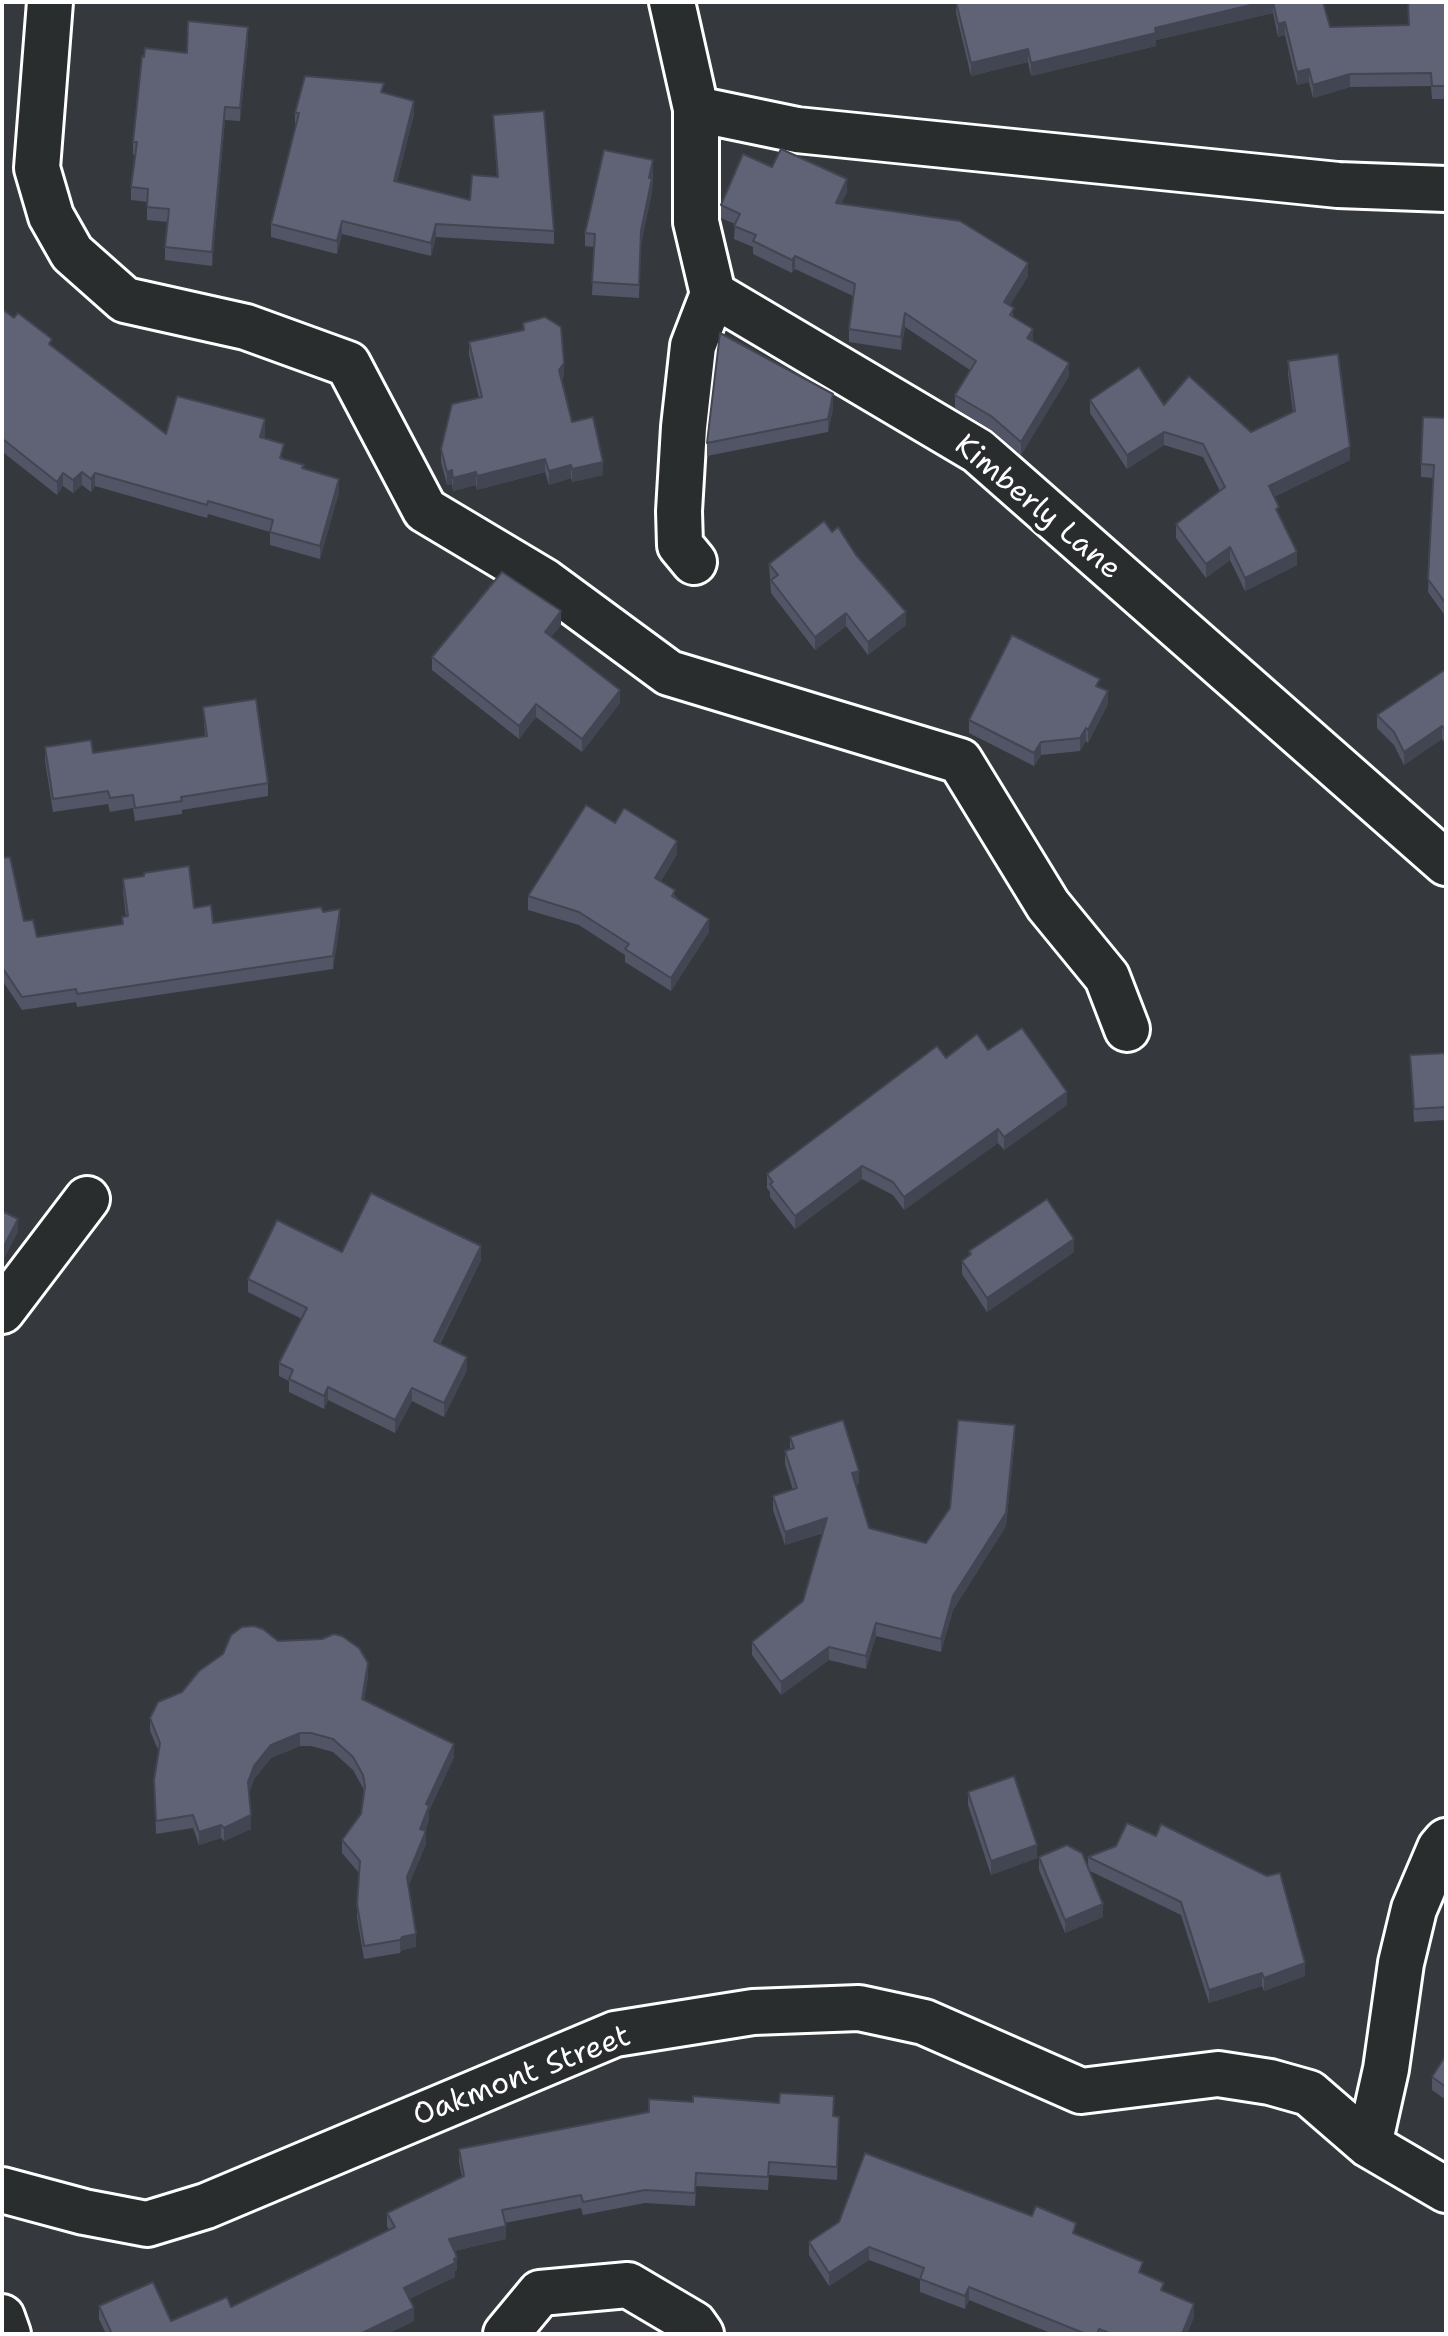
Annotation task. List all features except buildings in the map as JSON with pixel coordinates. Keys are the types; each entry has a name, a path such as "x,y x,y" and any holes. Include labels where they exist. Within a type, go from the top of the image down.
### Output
{"street":[{"path":"50,2 37,168 51,216 72,253 125,300 246,327 348,364 425,510 544,581 669,673 960,761 1048,905 1107,977 1127,1029"},
{"path":"672,2 696,109 696,222 713,294 693,346 684,427 680,545 694,562"},
{"path":"696,109 797,130 1338,185 1446,189"},
{"name":"Kimberly Lane","path":"713,294 978,451 1446,863"},
{"path":"2,1311 87,1199"},
{"path":"1369,2145 1386,2069 1401,1963 1414,1909 1440,1848 1446,1841"},
{"name":"Oakmont Street","path":"2,2190 84,2212 147,2224 206,2206 615,2034 753,2012 859,2008 924,2022 1081,2091 1218,2074 1309,2093 1369,2145 1446,2190"},
{"path":"506,2334 540,2293 628,2285 694,2324 701,2334"},
{"path":"2,2317 8,2334"}]}
